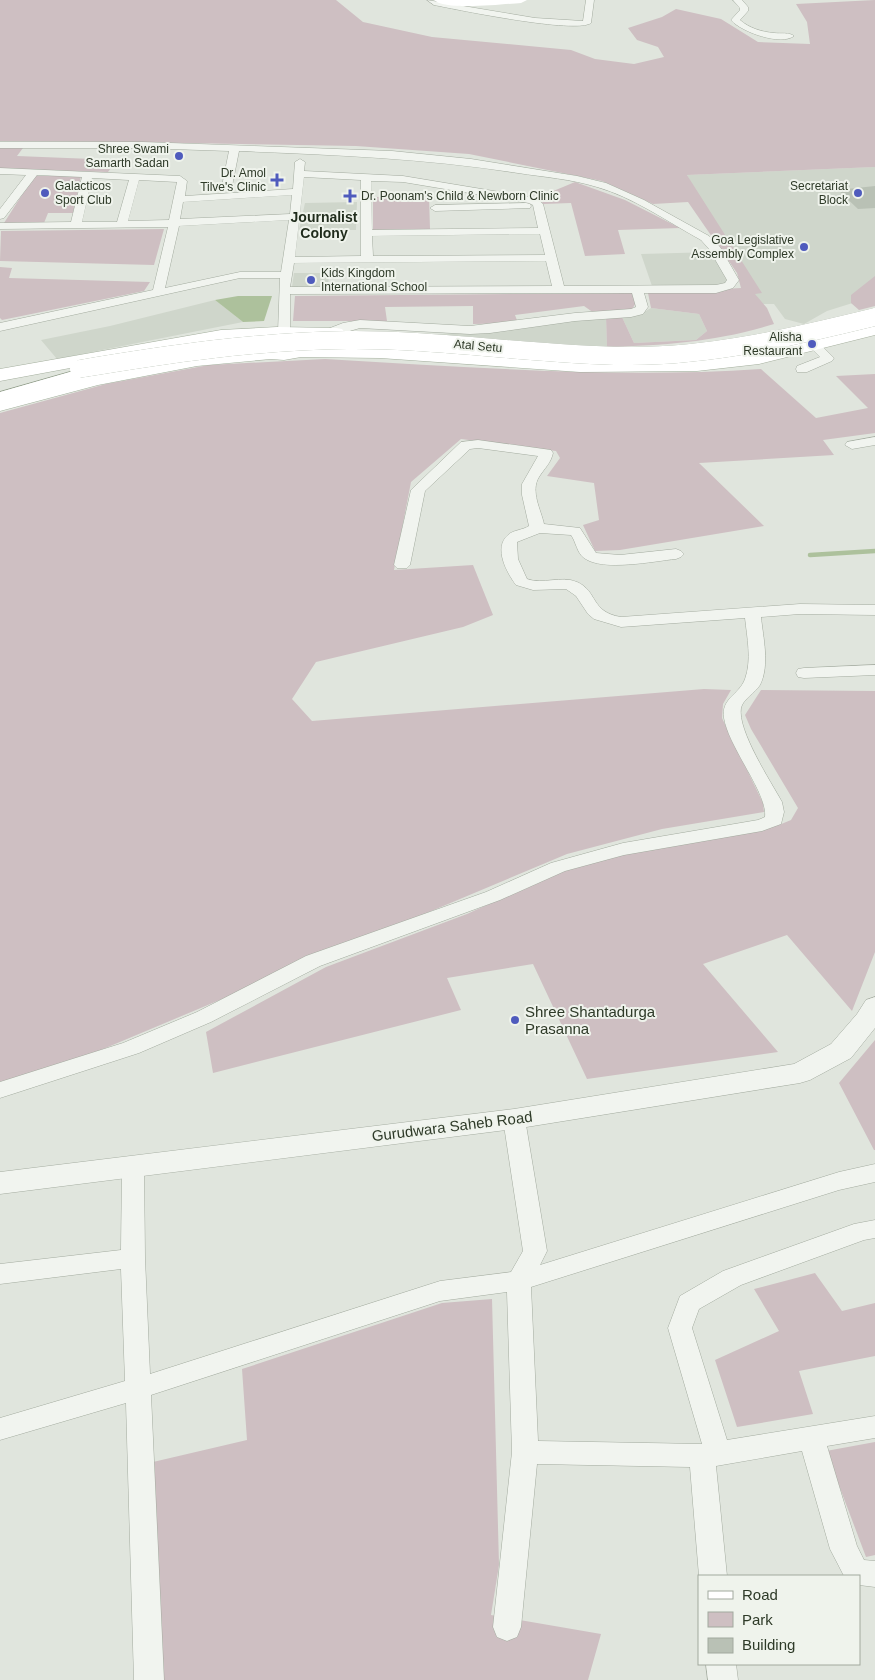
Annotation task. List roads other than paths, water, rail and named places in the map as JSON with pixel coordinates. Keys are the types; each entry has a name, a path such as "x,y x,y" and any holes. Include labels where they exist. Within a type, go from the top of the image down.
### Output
{"main road":[{"path":"440,0 468,3 521,0"},
{"path":"0,375 221,335 328,332 540,348 676,348 712,346 804,331 875,312"},
{"name":"Atal Setu","path":"80,372 168,354 212,349 340,341 384,340 571,354 660,355 731,348 794,338 875,317"},
{"name":"Atal Setu","path":"80,372 196,356 282,348 334,347 453,351 570,361 663,362 739,356 804,344 875,326"},
{"path":"0,405 97,380 197,360 301,352 380,352 580,366 625,367 730,362 815,346 875,330"},
{"path":"272,354 260,348 258,343 264,336 288,332 313,341 311,347 301,352"},
{"path":"0,389 36,378 80,372"},
{"path":"0,398 80,372"}],"street":[{"path":"431,0 434,3 488,13 576,24 587,22 590,0"},
{"path":"737,0 744,8 744,11 735,20 736,22 766,35 790,36"},
{"path":"0,145 142,146 392,154 471,162 577,179 602,185 640,202 705,238 714,247 733,280 729,286 716,289 284,291"},
{"path":"227,186 234,149"},
{"path":"288,332 284,291 298,192 301,151"},
{"path":"435,208 452,172 471,162"},
{"path":"0,171 180,179 182,181 179,199 158,294"},
{"path":"0,216 34,172"},
{"path":"76,226 88,174"},
{"path":"298,174 366,176 435,208 544,231"},
{"path":"122,225 135,176"},
{"path":"366,176 367,260"},
{"path":"179,199 298,192"},
{"path":"367,233 435,208 523,197 532,200 538,206 558,290"},
{"path":"435,208 538,206"},
{"path":"0,226 122,225 293,217"},
{"path":"288,260 550,258"},
{"path":"0,327 240,275 286,275"},
{"path":"328,332 360,324 438,329 490,329 575,317 631,313 640,311 642,308 637,289"},
{"path":"802,369 828,358 815,346"},
{"path":"852,445 875,441"},
{"path":"402,565 418,490 466,446 478,444 546,453 545,461 529,483 529,492 537,528"},
{"path":"676,554 618,559 592,557 584,550 579,534 575,531 537,528 512,538 509,543 508,553 521,582 528,586 539,587 561,584 571,585 578,589 595,614 607,621 622,622 800,609 875,610"},
{"path":"0,1090 131,1048 204,1017 313,961 492,896 558,867 623,849 762,825 774,820 773,802 734,725 732,710 736,699 751,686 756,670 753,613"},
{"path":"804,673 875,670"},
{"name":"Gurudwara Saheb Road","path":"0,1183 514,1119 800,1073 841,1051 866,1021 875,1006"},
{"path":"507,1627 525,1452 519,1281 534,1251 514,1119"},
{"path":"133,1166 133,1258 150,1680"},
{"path":"0,1429 138,1388 440,1291 519,1281 839,1181 875,1173"},
{"path":"713,1575 710,1455 680,1328 689,1303 732,1278 862,1231 875,1229"},
{"path":"0,1274 133,1258"},
{"path":"525,1452 710,1455 875,1427"},
{"path":"811,1438 844,1549 856,1572 875,1574"},
{"path":"721,1665 723,1680"}],"waterway":[{"path":"810,555 875,551"}],"place":[{"name":"Shree Swami Samarth Sadan","path":"179,156"},
{"name":"Dr. Amol Tilve's Clinic","path":"277,180"},
{"name":"Galacticos Sport Club","path":"45,193"},
{"name":"Secretariat Block","path":"858,193"},
{"name":"Dr. Poonam's Child & Newborn Clinic","path":"350,196"},
{"name":"Goa Legislative Assembly Complex","path":"804,247"},
{"name":"Kids Kingdom International School","path":"311,280"},
{"name":"Alisha Restaurant","path":"812,344"},
{"name":"Shree Shantadurga Prasanna","path":"515,1020"}],"district":[{"name":"Journalist Colony","path":"324,226"}]}
